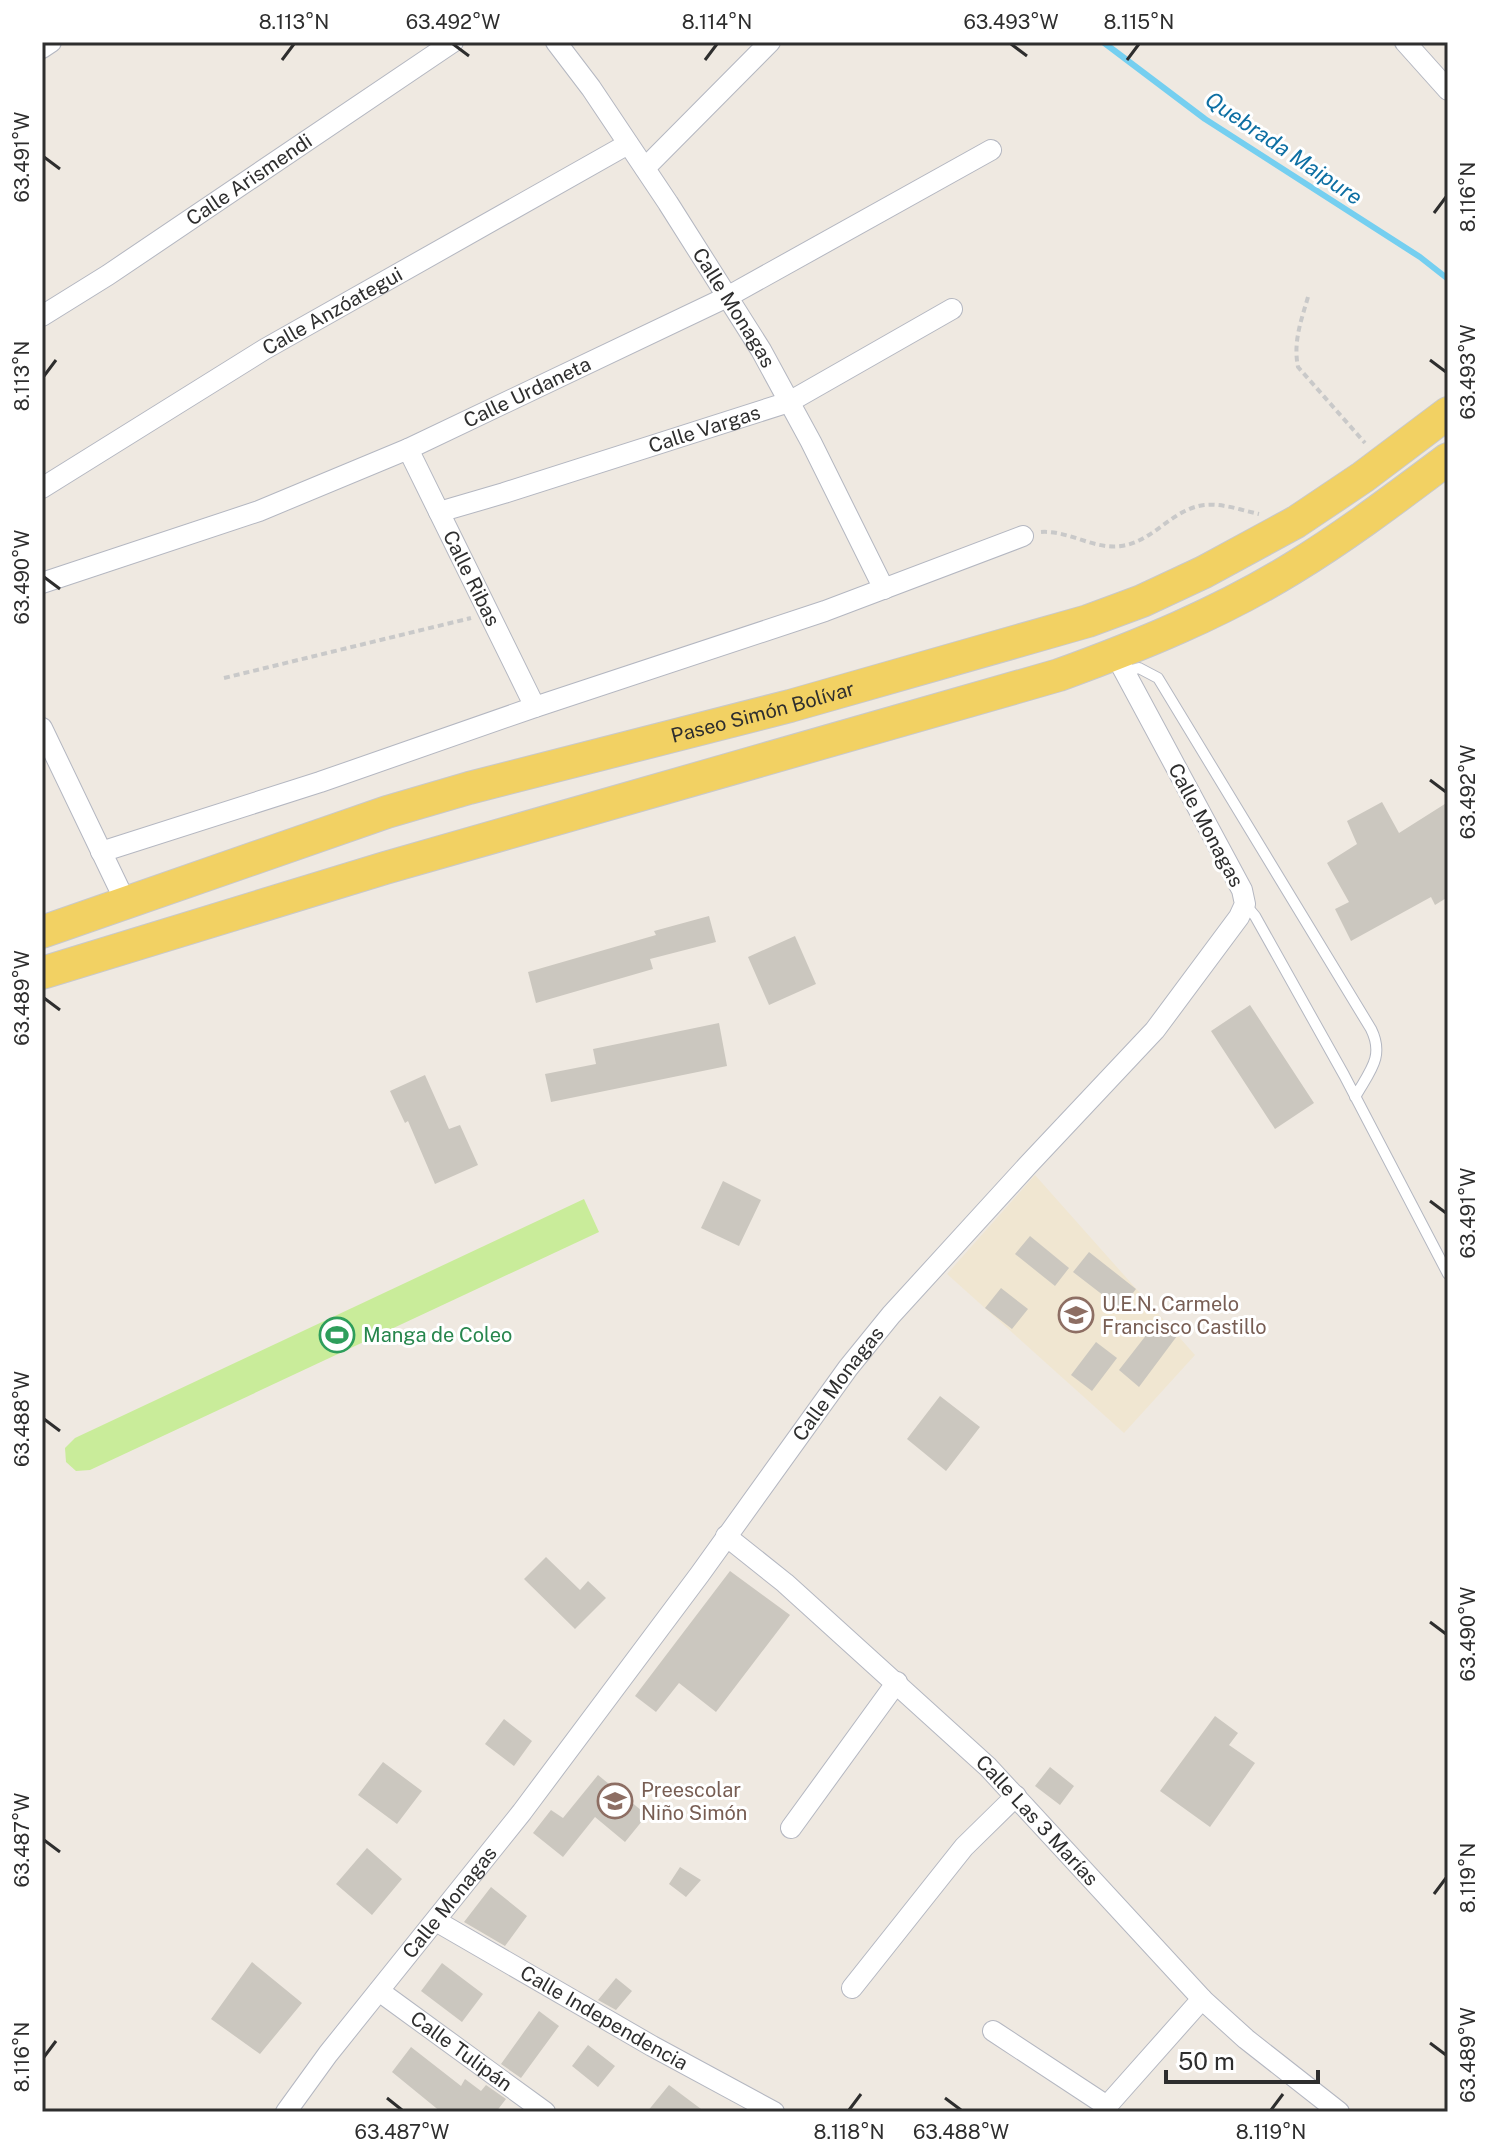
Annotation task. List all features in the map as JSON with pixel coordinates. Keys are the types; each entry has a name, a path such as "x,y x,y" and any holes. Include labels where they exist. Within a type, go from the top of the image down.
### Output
{"main road":[{"name":"Paseo Simón Bolívar","path":"42,932 373,817 469,788 790,706 1088,621 1142,601 1204,572 1296,522 1448,413"},
{"path":"42,973 385,868 1020,687 1120,663 1290,570 1372,516 1448,459"}],"street":[{"path":"42,48 51,42"},
{"name":"Calle Arismendi","path":"42,316 108,275 453,42"},
{"name":"Calle Monagas","path":"556,42 645,168 761,350 884,589"},
{"path":"645,168 770,42"},
{"path":"1405,42 1448,90"},
{"name":"Calle Anzóategui","path":"42,488 265,349 628,144"},
{"name":"Calle Urdaneta","path":"42,583 259,511 408,449 727,297 991,150"},
{"name":"Calle Vargas","path":"439,512 789,402 952,309"},
{"name":"Calle Ribas","path":"408,449 535,707"},
{"path":"101,852 320,782 825,611 1023,536"},
{"name":"Calle Monagas","path":"286,2112 328,2054 568,1750 848,1368 891,1315 1155,1030 1239,917 1245,904 1242,890 1120,663"},
{"path":"42,728 126,903"},
{"name":"Calle Las 3 Marías","path":"726,1536 785,1583 897,1682 1016,1796 1202,1999 1246,2039 1339,2112"},
{"path":"791,1828 897,1682"},
{"path":"852,1988 955,1857 1016,1796"},
{"name":"Calle Independencia","path":"436,1921 652,2046 774,2112"},
{"name":"Calle Tulipán","path":"379,1991 545,2112"},
{"path":"993,2031 1107,2106 1202,1999"}],"lane":[{"path":"1120,663 1158,678 1371,1029 1378,1042 1377,1059 1355,1097"},
{"path":"1245,904 1255,916 1355,1097 1448,1274"}],"path":[{"path":"1308,297 1297,335 1295,353 1298,367 1383,462"},
{"path":"1023,536 1046,531 1117,547 1145,538 1179,514 1206,505 1226,506 1296,522"},
{"path":"224,678 489,614"}],"shaded area":[{"name":"U.E.N. Carmelo Francisco Castillo","path":"1035,1175 1195,1355 1124,1433 947,1274"}],"green space":[{"name":"Manga de Coleo","path":"584,1199 599,1232 90,1470 76,1471 66,1462 65,1448 75,1438"}],"building":[{"path":"1382,802 1399,833 1448,802 1448,897 1435,905 1431,897 1351,941 1335,909 1349,902 1327,863 1357,844 1347,821"},
{"path":"709,916 716,942 650,959 653,969 536,1003 528,972 656,935 654,931"},
{"path":"795,936 816,984 769,1005 748,957"},
{"path":"1250,1005 1314,1103 1275,1129 1211,1031"},
{"path":"719,1023 727,1066 551,1102 545,1074 596,1064 593,1049"},
{"path":"425,1075 449,1129 460,1125 478,1165 435,1184 408,1121 405,1123 390,1091"},
{"path":"723,1181 761,1200 739,1246 701,1228"},
{"path":"1030,1236 1069,1268 1055,1286 1015,1254"},
{"path":"1089,1252 1136,1289 1121,1309 1073,1272"},
{"path":"1001,1288 1028,1309 1012,1329 985,1308"},
{"path":"1158,1320 1177,1336 1139,1387 1119,1370"},
{"path":"1096,1342 1117,1358 1092,1391 1071,1375"},
{"path":"940,1396 980,1427 946,1471 907,1439"},
{"path":"546,1557 580,1590 588,1581 606,1598 575,1629 524,1579"},
{"path":"730,1571 790,1615 716,1712 679,1683 656,1712 635,1696"},
{"path":"1215,1716 1238,1733 1229,1745 1255,1763 1210,1827 1160,1791"},
{"path":"504,1719 532,1741 514,1766 485,1744"},
{"path":"383,1762 422,1791 397,1824 358,1795"},
{"path":"1050,1767 1074,1786 1060,1805 1035,1786"},
{"path":"598,1775 647,1815 625,1842 595,1817 563,1857 533,1833 551,1810 563,1818"},
{"path":"367,1848 402,1879 372,1915 336,1884"},
{"path":"680,1867 701,1880 686,1897 669,1884"},
{"path":"491,1887 527,1916 505,1946 464,1922"},
{"path":"252,1962 302,2003 260,2054 211,2019"},
{"path":"442,1963 483,1994 462,2022 421,1991"},
{"path":"616,1978 632,1991 616,2010 598,2000"},
{"path":"539,2011 559,2026 521,2078 501,2064"},
{"path":"588,2045 615,2066 598,2087 572,2066"},
{"path":"411,2047 461,2086 465,2079 481,2091 486,2085 506,2099 496,2112 441,2112 392,2072"},
{"path":"669,2085 705,2112 647,2112"}],"waterway":[{"name":"Quebrada Maipure","path":"1103,42 1205,119 1420,257 1448,279"}],"place":[{"name":"U.E.N. Carmelo Francisco Castillo","path":"1076,1315"},
{"name":"Manga de Coleo","path":"337,1335"},
{"name":"Preescolar Niño Simón","path":"615,1801"}]}
